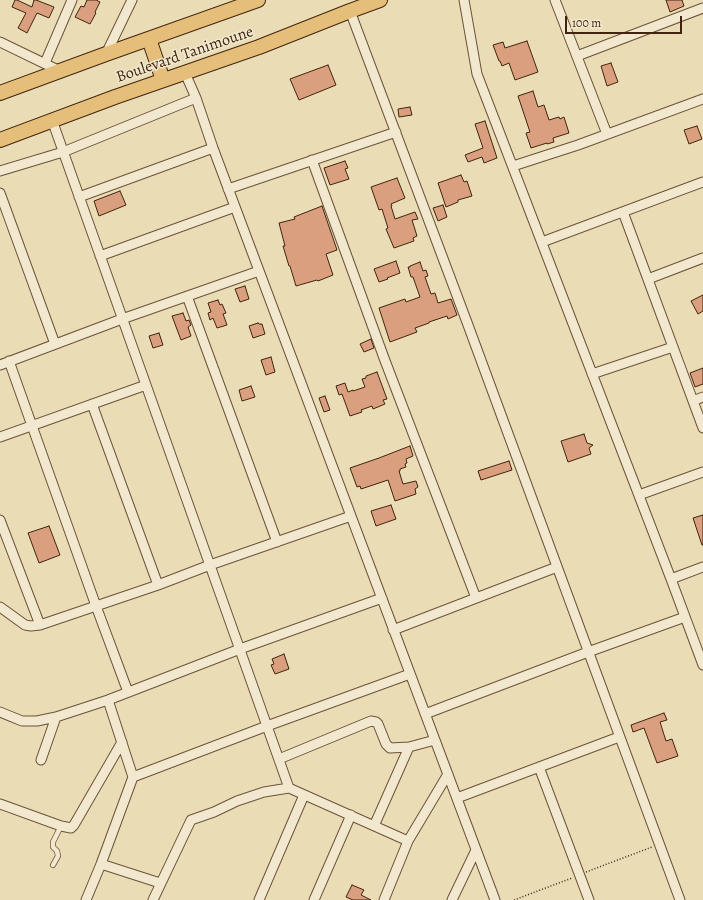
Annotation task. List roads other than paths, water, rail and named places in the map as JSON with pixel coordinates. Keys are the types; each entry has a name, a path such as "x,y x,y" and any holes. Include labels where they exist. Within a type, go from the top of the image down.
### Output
{"main road":[{"name":"Boulevard Tanimoune","path":"0,93 258,0"},
{"name":"Boulevard Tanimoune","path":"0,140 163,80 259,47 380,0"},
{"path":"149,39 163,80"}],"street":[{"path":"45,63 72,0"},
{"path":"106,54 132,0"},
{"path":"464,0 477,74 639,494 703,666"},
{"path":"555,0 607,134"},
{"path":"577,56 703,8"},
{"path":"350,11 680,900"},
{"path":"0,42 60,71"},
{"path":"184,73 196,98 228,189 495,900"},
{"path":"0,171 63,152 196,98"},
{"path":"513,166 703,99"},
{"path":"52,120 289,788"},
{"path":"228,189 396,132"},
{"path":"79,198 213,148"},
{"path":"312,160 384,358 476,598"},
{"path":"542,242 703,182"},
{"path":"0,192 55,344"},
{"path":"100,256 235,207"},
{"path":"623,212 703,428"},
{"path":"648,279 703,258"},
{"path":"0,364 259,271"},
{"path":"187,296 277,542"},
{"path":"592,374 673,347"},
{"path":"9,361 128,692"},
{"path":"0,437 146,385"},
{"path":"693,401 703,397"},
{"path":"92,404 158,585"},
{"path":"639,494 703,472"},
{"path":"0,607 25,625 40,625 158,585 351,516"},
{"path":"0,520 40,625"},
{"path":"393,630 557,567"},
{"path":"671,579 703,567"},
{"path":"0,713 22,721 37,721 56,717 108,700 240,649 382,598"},
{"path":"425,714 685,617"},
{"path":"134,777 267,726 410,674"},
{"path":"86,900 134,777 108,700"},
{"path":"41,760 56,717"},
{"path":"279,759 371,722 376,722 378,724 386,744 390,748 409,747 435,740"},
{"path":"457,798 619,737"},
{"path":"0,804 61,826 71,828 122,742"},
{"path":"374,826 409,747"},
{"path":"539,767 588,900"},
{"path":"384,900 408,842 448,774"},
{"path":"153,900 191,820 214,812 237,801 264,792 289,788 408,842"},
{"path":"259,900 304,794"},
{"path":"314,900 351,815"},
{"path":"452,900 476,850"},
{"path":"101,864 160,883"}],"lane":[{"path":"53,865 58,856 57,851 53,847 53,842 61,826"}]}
